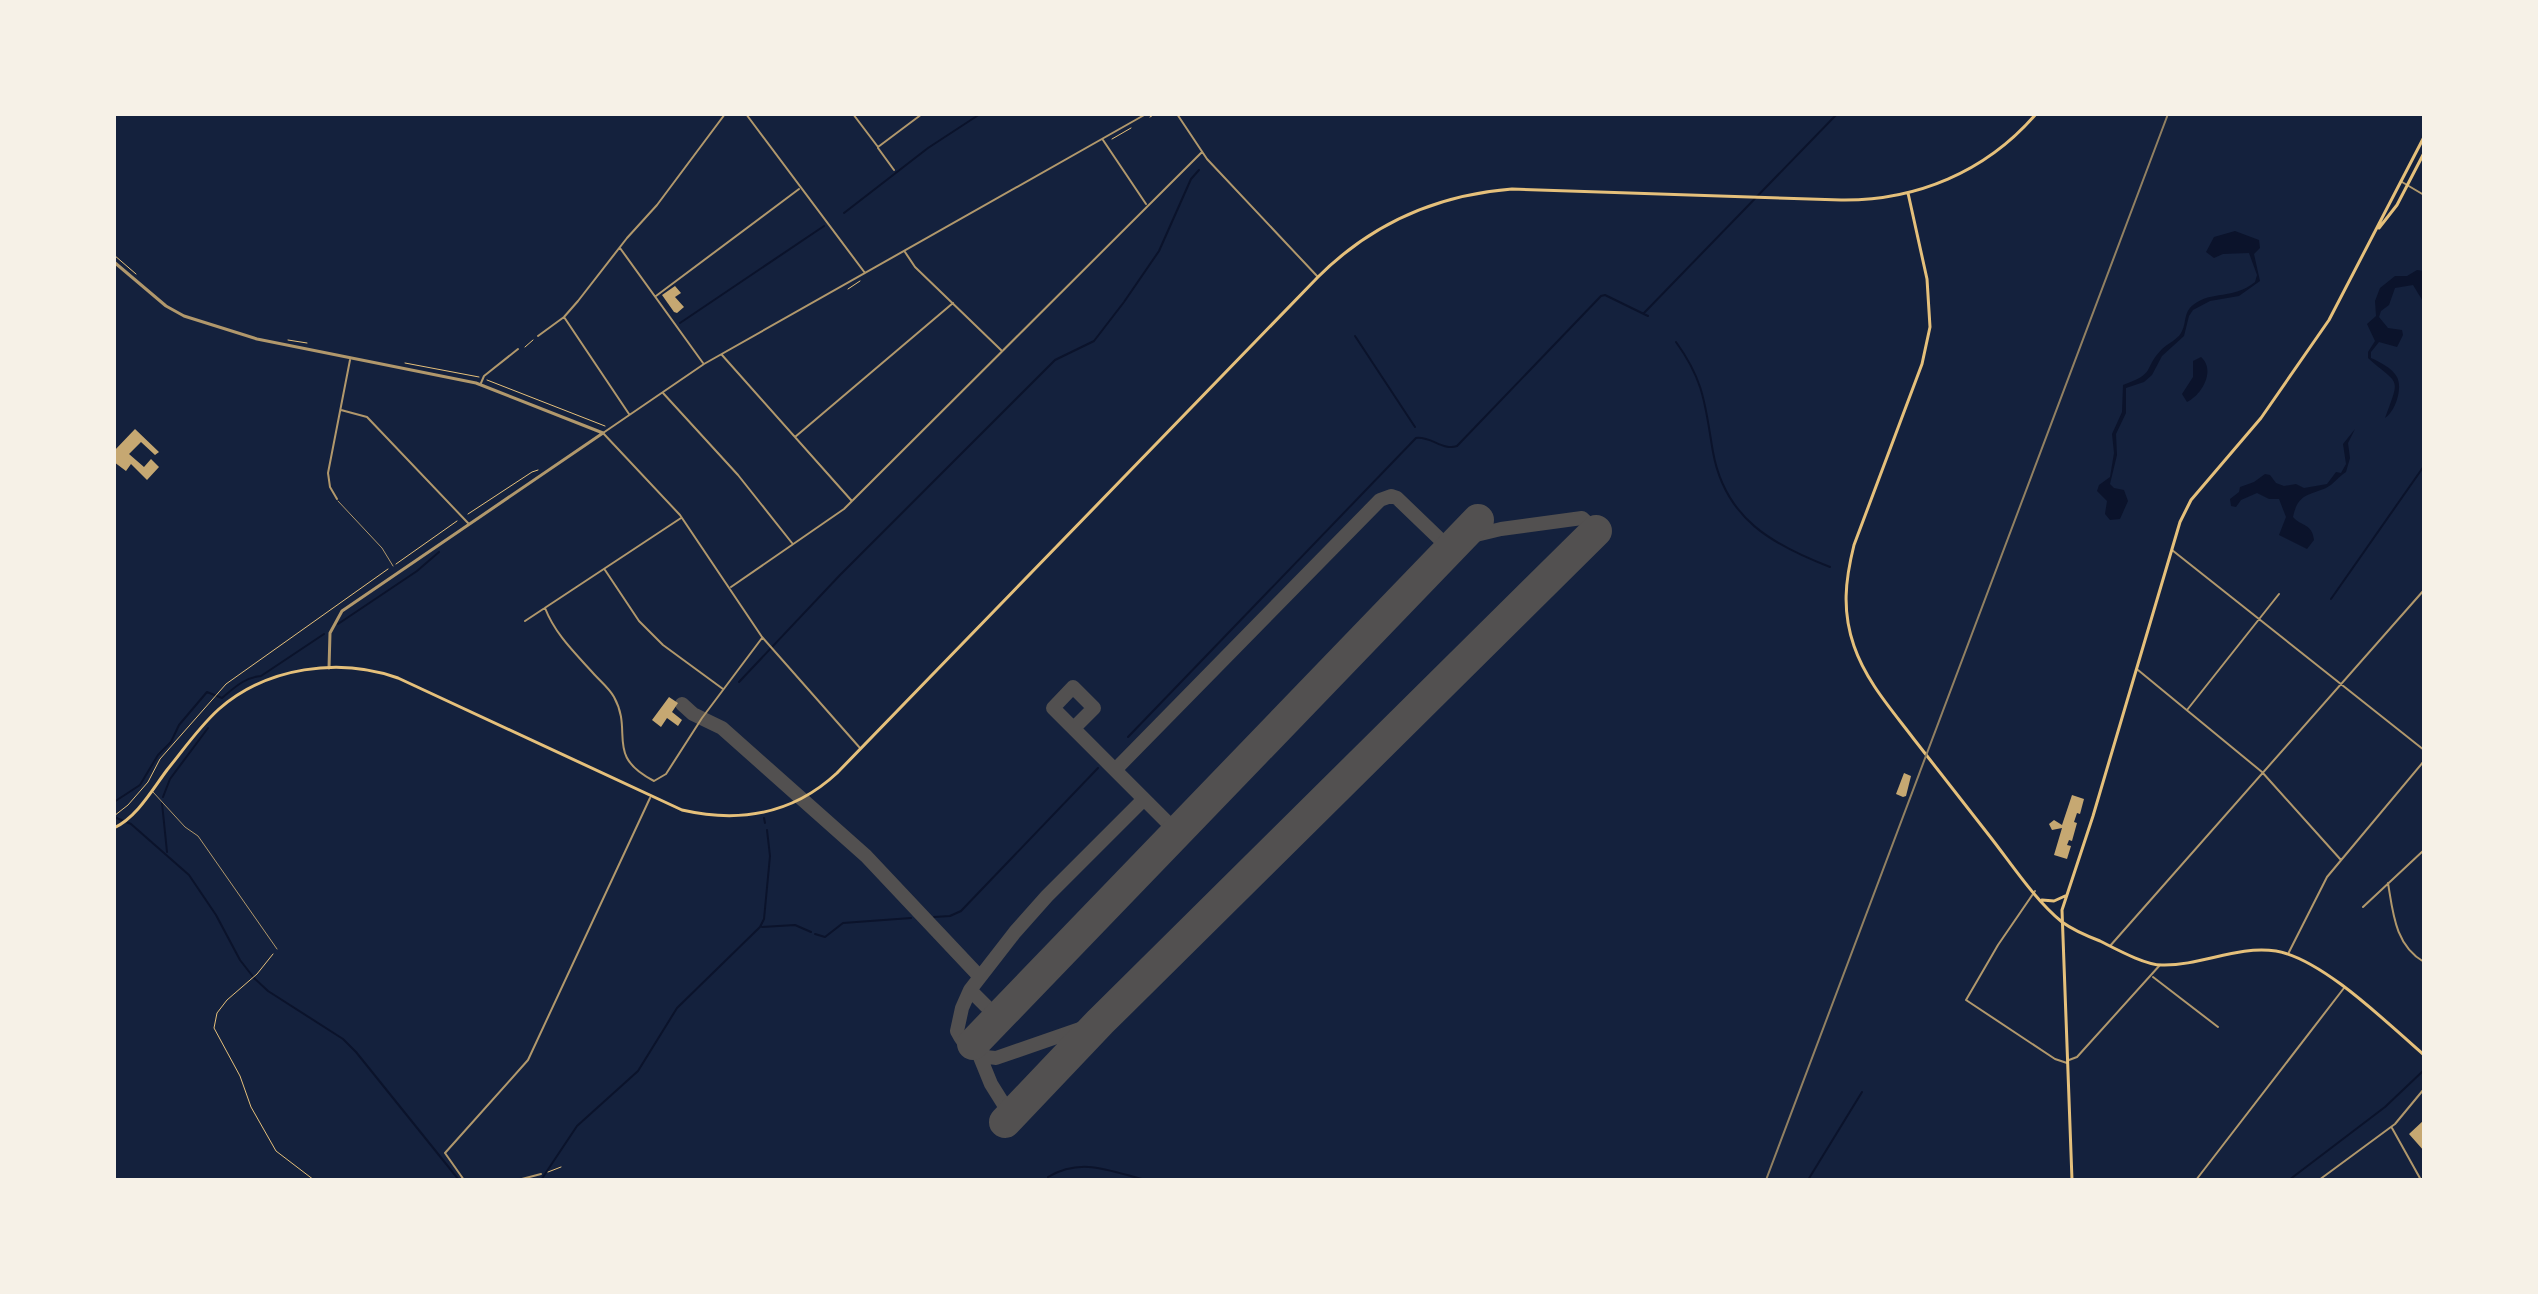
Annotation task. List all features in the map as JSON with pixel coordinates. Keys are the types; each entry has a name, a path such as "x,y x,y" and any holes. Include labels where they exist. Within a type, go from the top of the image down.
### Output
{"main road":[{"path":"114,828 125,822 201,727 233,699 275,677 329,668 362,669 398,678 682,810 739,817 790,805 814,792 860,749 1318,277 1347,251 1388,224 1433,204 1474,194 1543,189 1865,200 1908,193 1944,181 1984,161 2012,140 2036,114"},
{"path":"2072,1180 2062,921 2066,895 2171,550 2183,515 2197,492 2269,408 2329,320 2424,137"},
{"path":"2378,228 2393,212 2424,153"},
{"path":"1908,193 1927,279 1930,327 1922,364 1854,545 1845,588 1849,630 1864,669 1881,697 2062,921 2110,946 2160,965 2254,950 2288,954 2308,963 2344,988 2424,1055"},
{"path":"2042,900 2054,901 2066,895"}],"street":[{"path":"538,336 564,317 619,247 657,205 725,114"},
{"path":"746,114 865,273"},
{"path":"853,114 894,170"},
{"path":"908,114 913,121"},
{"path":"878,147 922,114"},
{"path":"329,668 329,637 336,619 347,607 468,523 704,364 1146,114"},
{"path":"1177,114 1202,152 1318,277"},
{"path":"1103,140 1147,206"},
{"path":"730,588 844,509 1202,152"},
{"path":"2402,182 2424,195"},
{"path":"656,296 801,187"},
{"path":"619,247 704,364"},
{"path":"904,251 915,267 1002,351"},
{"path":"114,262 171,310 222,329 257,339 480,384 603,433 682,517 762,637 860,749"},
{"path":"795,437 953,303"},
{"path":"564,317 630,415"},
{"path":"480,384 482,378 518,349"},
{"path":"722,354 852,500"},
{"path":"337,499 330,487 328,473 351,358"},
{"path":"663,392 738,475 793,544"},
{"path":"341,410 367,417 468,523"},
{"path":"525,621 682,517"},
{"path":"2171,550 2179,553 2424,750"},
{"path":"393,566 396,572"},
{"path":"604,569 639,621 663,645 724,689"},
{"path":"2110,946 2424,590"},
{"path":"2186,711 2279,594"},
{"path":"545,608 551,624 570,649 613,694 618,707 623,755 629,764 657,781 666,774 762,637"},
{"path":"2136,669 2262,772 2341,860"},
{"path":"2288,954 2322,886 2424,761"},
{"path":"464,1180 445,1153 528,1060 651,797"},
{"path":"2363,907 2424,850"},
{"path":"2388,883 2396,930 2406,948 2424,962"},
{"path":"2035,891 1967,996 1969,1003 2059,1062 2068,1062 2077,1057 2160,965"},
{"path":"2152,977 2218,1027"},
{"path":"2196,1180 2344,988"},
{"path":"2319,1180 2405,1115 2424,1089"},
{"path":"2391,1127 2421,1180"},
{"path":"518,1180 541,1174"}],"lane":[{"path":"337,499 382,548 393,566"},
{"path":"151,790 185,827 198,836 277,949"},
{"path":"541,1174 548,1172"}],"path":[{"path":"1103,140 1135,125"},
{"path":"114,255 142,279"},
{"path":"846,289 861,280"},
{"path":"518,349 538,336"},
{"path":"282,340 299,340 315,347"},
{"path":"406,363 482,378 605,426"},
{"path":"114,816 145,785 160,759 218,692 318,616 463,517 541,469"},
{"path":"277,949 257,974 222,1006 214,1028 240,1076 251,1107 276,1151 314,1180"},
{"path":"548,1172 561,1167"}],"water":[{"path":"2235,231 2259,240 2260,248 2254,254 2260,281 2239,296 2210,301 2193,310 2184,336 2162,356 2152,375 2144,382 2126,388 2126,413 2116,434 2117,455 2110,484 2124,490 2128,501 2120,519 2110,520 2105,514 2107,501 2097,491 2099,485 2110,477 2114,453 2112,434 2122,412 2123,385 2145,374 2162,349 2179,335 2193,305 2200,300 2239,291 2255,282 2257,275 2249,253 2223,254 2214,258 2206,252 2214,237"},
{"path":"2417,270 2424,271 2424,303 2413,285 2395,288 2389,305 2379,317 2388,328 2402,330 2403,335 2397,347 2379,342 2371,352 2371,358 2392,371 2399,382 2397,400 2385,418 2395,388 2394,382 2368,358 2375,341 2367,324 2376,316 2375,301 2380,288 2395,276 2407,276"},
{"path":"2201,357 2207,369 2205,382 2198,394 2187,402 2182,394 2193,377 2193,361"},
{"path":"2355,429 2348,443 2350,458 2346,472 2329,486 2304,497 2295,509 2293,517 2309,528 2313,535 2314,540 2307,549 2279,535 2286,517 2279,499 2269,499 2257,493 2241,500 2236,507 2231,506 2230,499 2239,492 2240,487 2265,474 2284,486 2296,484 2304,488 2327,484 2336,472 2341,473 2346,464 2343,444"}],"building":[{"path":"675,286 681,293 675,297 684,307 677,313 662,295"},
{"path":"135,429 159,452 155,455 141,442 129,454 144,467 151,459 159,467 147,480 131,464 126,471 114,462 114,451"},
{"path":"669,697 678,703 672,712 682,720 678,726 667,718 661,727 652,720"},
{"path":"1904,773 1911,776 1906,796 1903,797 1896,794"},
{"path":"2072,795 2084,799 2074,822 2077,823 2072,841 2069,840 2067,845 2071,846 2067,859 2054,855 2062,828 2052,830 2049,824 2054,820 2062,825"},
{"path":"2424,1120 2424,1151 2409,1134"}],"waterway":[{"path":"844,213 928,148 980,114"},
{"path":"1644,313 1837,114"},
{"path":"739,682 840,575 1055,360 1094,341 1159,251 1191,179 1199,170"},
{"path":"680,323 824,226"},
{"path":"1128,737 1416,438 1447,447 1457,446 1601,296 1605,295 1648,316"},
{"path":"1355,336 1415,427"},
{"path":"1676,342 1698,382 1719,475 1728,495 1740,512 1771,539 1830,567"},
{"path":"2331,599 2424,466"},
{"path":"338,624 417,571 439,552"},
{"path":"114,802 140,785 158,755 171,742 179,725 207,692 222,698 324,634"},
{"path":"163,797 170,779 208,728"},
{"path":"934,917 950,916 961,911 1098,768"},
{"path":"162,803 167,852"},
{"path":"114,817 131,824 189,875 254,978 268,991 343,1039 459,1180"},
{"path":"764,818 765,823"},
{"path":"541,1180 577,1126 638,1071 677,1008 760,927 764,919 770,856 767,830"},
{"path":"815,934 825,937 843,923 911,918"},
{"path":"762,927 795,925 811,932"},
{"path":"2289,1180 2385,1107 2424,1070"},
{"path":"1808,1180 1862,1092"},
{"path":"1048,1177 1060,1171 1084,1167 1145,1180"}],"taxiway":[{"path":"1115,770 1380,500 1391,496 1397,498 1450,549"},
{"path":"1470,529 1476,535 1582,518 1596,531"},
{"path":"1074,728 1094,708 1073,687 1053,708 1177,832"},
{"path":"682,704 693,714 722,728 866,856 980,977"},
{"path":"998,1018 970,990 1047,896 1144,799"},
{"path":"970,990 957,1031 968,1047 983,1056 996,1058 1100,1022"},
{"path":"980,1057 991,1084 1011,1116"}],"runway":[{"path":"973,1044 1478,520"},
{"path":"1005,1122 1100,1022 1596,531"}],"railway":[{"path":"1766,1180 2168,114"}]}
